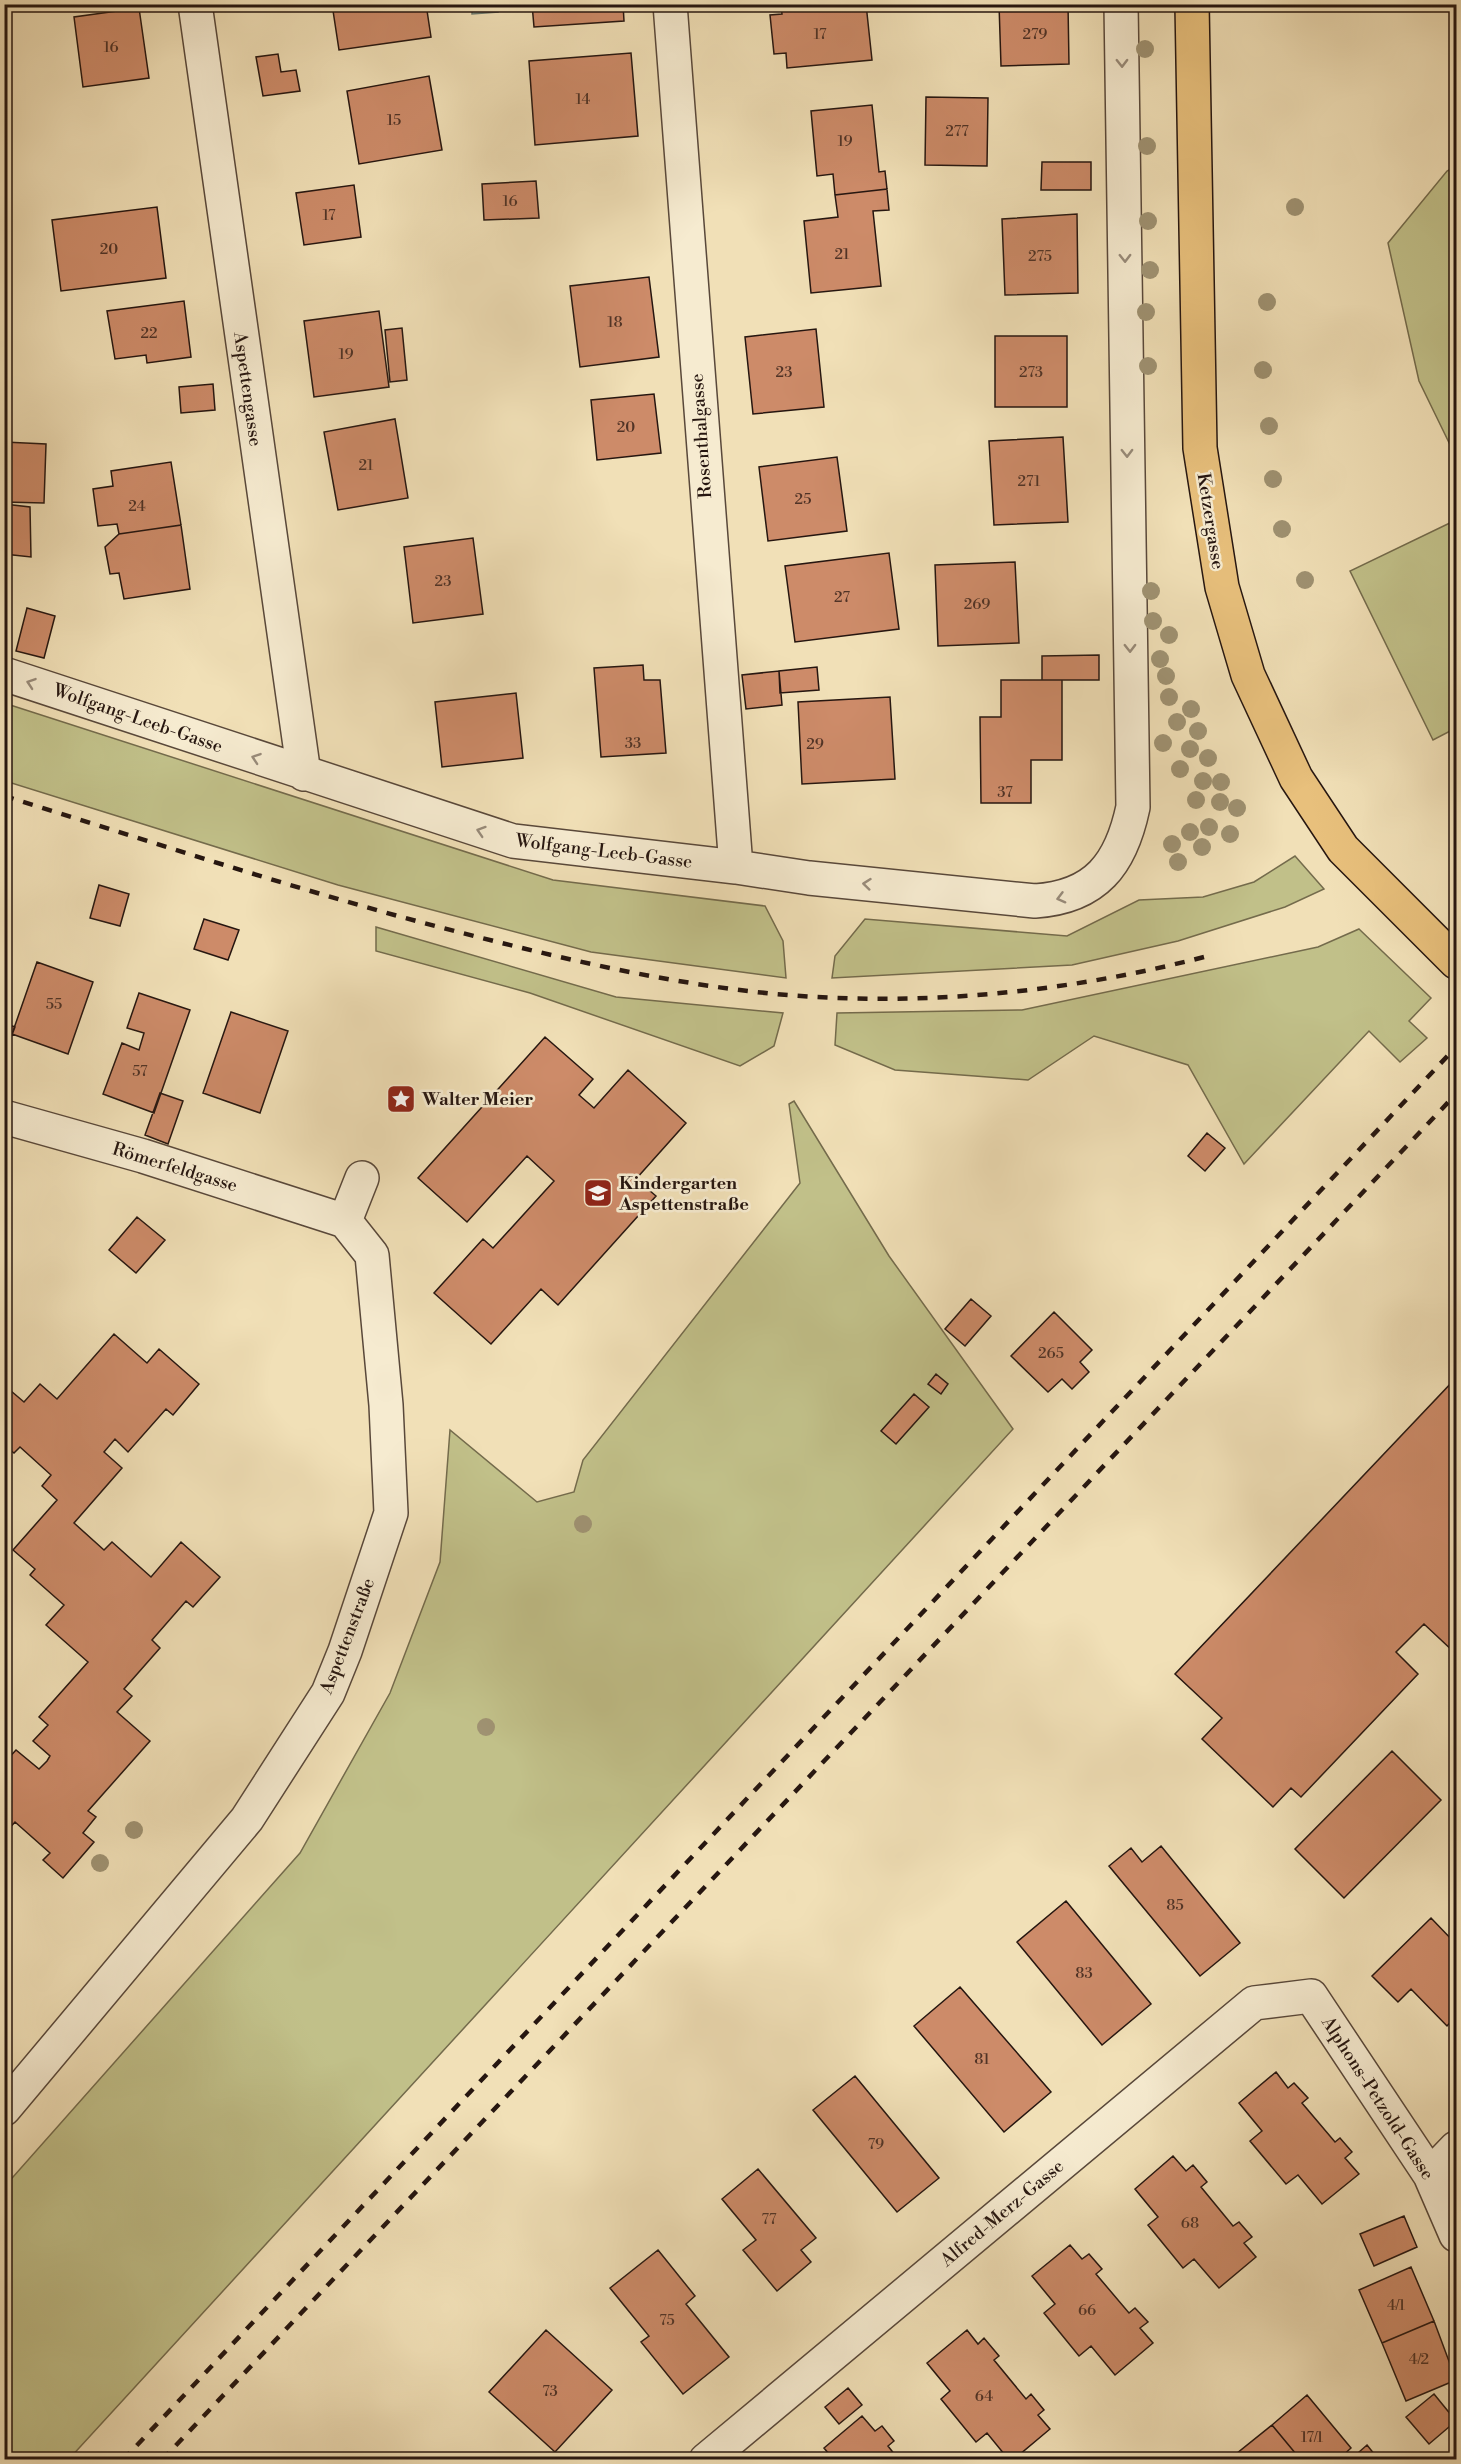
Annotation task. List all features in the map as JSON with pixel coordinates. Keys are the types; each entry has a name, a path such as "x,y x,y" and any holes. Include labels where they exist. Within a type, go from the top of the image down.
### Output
{"main road":[{"name":"Ketzergasse","path":"1192,4 1200,448 1222,587 1248,675 1296,778 1343,849 1456,962"}],"street":[{"name":"Aspettengasse","path":"195,4 304,774"},
{"name":"Rosenthalgasse","path":"670,4 736,867"},
{"name":"Wolfgang-Leeb-Gasse","path":"4,674 513,842 736,867 808,878 1035,901 1054,900 1092,884 1110,867 1127,836 1133,807 1121,4"},
{"name":"Römerfeldgasse","path":"4,1117 143,1156 345,1221"},
{"path":"345,1221 362,1178"},
{"name":"Aspettenstraße","path":"4,2109 247,1819 328,1693 345,1651 392,1513 386,1405 372,1255 345,1221"},
{"name":"Alphons-Petzold-Gasse","path":"1311,1996 1431,2175 1456,2235"},
{"name":"Alfred-Merz-Gasse","path":"706,2460 1254,2003 1311,1996"},
{"path":"1431,2175 1456,2148"}],"shaded area":[{"path":"472,5 497,5 498,12 472,14"},
{"path":"1456,166 1456,457 1419,381 1388,243 1447,171"},
{"path":"1456,520 1456,728 1433,740 1350,571"},
{"path":"4,703 553,880 765,906 783,941 786,978 591,952 338,885 5,781"},
{"path":"1295,856 1324,889 1285,907 1178,941 1072,965 832,978 835,956 865,919 1067,936 1139,900 1203,897 1254,882"},
{"path":"376,927 616,997 783,1013 774,1046 740,1066 530,993 376,951"},
{"path":"1359,929 1431,998 1409,1021 1427,1038 1400,1062 1369,1031 1244,1164 1188,1065 1094,1036 1028,1080 895,1070 835,1045 837,1013 1022,1010 1318,947"},
{"path":"794,1101 889,1256 1013,1429 69,2459 5,2460 5,2186 300,1853 390,1693 440,1562 450,1430 537,1502 574,1492 583,1460 800,1183 789,1104"}],"building":[{"path":"332,4 426,4 431,37 339,50"},
{"path":"532,4 623,4 624,21 534,27"},
{"path":"866,4 872,60 787,68 786,53 774,54 770,15 782,14 781,5"},
{"path":"999,4 1068,4 1069,64 1001,66"},
{"path":"139,8 149,78 83,87 74,17"},
{"path":"631,53 638,136 535,145 529,61"},
{"path":"278,54 281,72 296,70 300,91 263,96 256,57"},
{"path":"429,76 442,150 359,164 347,91"},
{"path":"926,97 988,98 987,166 925,165"},
{"path":"872,105 879,172 885,171 887,189 835,195 833,174 817,176 811,111"},
{"path":"1042,162 1091,162 1091,190 1041,190"},
{"path":"536,181 539,218 484,220 482,184"},
{"path":"354,185 361,237 304,245 296,193"},
{"path":"887,189 889,210 873,211 881,286 811,293 804,221 838,217 835,195"},
{"path":"157,207 166,278 61,291 52,220"},
{"path":"1077,214 1078,293 1005,295 1002,219"},
{"path":"649,277 659,357 580,367 570,286"},
{"path":"184,301 191,357 147,363 146,355 115,359 107,311"},
{"path":"379,311 389,387 314,397 304,321"},
{"path":"402,328 407,380 390,382 385,330"},
{"path":"816,329 824,407 753,414 745,337"},
{"path":"995,336 1067,336 1067,407 995,407"},
{"path":"213,384 215,410 181,413 179,387"},
{"path":"654,394 661,453 597,460 591,400"},
{"path":"395,419 408,498 338,510 324,432"},
{"path":"1063,437 1068,522 994,525 989,441"},
{"path":"4,442 46,444 44,503 4,502"},
{"path":"837,457 847,531 768,541 759,467"},
{"path":"171,462 181,525 119,534 117,524 98,526 93,489 113,486 111,471"},
{"path":"4,504 30,507 31,557 4,554"},
{"path":"181,525 190,589 124,599 119,573 110,574 105,547 119,534"},
{"path":"473,538 483,614 413,623 404,547"},
{"path":"889,553 899,629 795,642 785,566"},
{"path":"4,555 10,555 5,598 4,598"},
{"path":"1015,562 1019,643 938,646 935,565"},
{"path":"27,608 55,616 44,658 16,651"},
{"path":"1099,655 1099,680 1042,680 1042,656"},
{"path":"643,665 644,680 660,680 666,753 601,757 594,668"},
{"path":"817,667 819,690 780,693 779,671"},
{"path":"779,671 782,705 746,709 742,675"},
{"path":"1001,680 1062,680 1062,760 1031,760 1031,803 981,803 980,717 1001,717"},
{"path":"516,693 523,758 442,767 435,702"},
{"path":"890,697 895,779 802,784 798,702"},
{"path":"99,885 129,894 120,926 90,918"},
{"path":"204,919 239,930 228,960 194,949"},
{"path":"37,962 93,982 68,1054 12,1034"},
{"path":"139,993 190,1010 154,1113 103,1094 122,1043 139,1050 144,1033 127,1028"},
{"path":"231,1012 288,1031 260,1113 203,1093"},
{"path":"4,1023 15,1027 4,1056"},
{"name":"Kindergarten Aspettenstraße","path":"545,1037 593,1079 579,1095 594,1108 628,1070 686,1123 636,1179 656,1196 558,1305 541,1289 491,1344 434,1293 483,1239 493,1248 554,1181 527,1156 467,1222 418,1178"},
{"path":"160,1093 183,1101 168,1144 145,1135"},
{"path":"1207,1133 1225,1148 1205,1171 1188,1156"},
{"path":"137,1217 165,1240 136,1273 109,1250"},
{"path":"971,1299 991,1316 965,1346 945,1329"},
{"path":"1054,1312 1092,1350 1080,1362 1089,1372 1072,1389 1062,1379 1048,1392 1011,1356"},
{"path":"114,1334 147,1363 159,1349 199,1384 173,1415 166,1409 128,1452 115,1439 104,1452 122,1468 74,1523 104,1550 112,1542 151,1577 181,1542 220,1577 193,1607 186,1601 152,1640 160,1648 124,1689 132,1696 117,1712 150,1741 88,1811 96,1817 83,1833 94,1842 63,1878 43,1860 50,1853 15,1822 7,1831 4,1829 4,1763 16,1750 39,1769 47,1761 50,1756 33,1741 48,1725 39,1717 88,1662 46,1625 64,1605 30,1575 35,1569 13,1550 57,1500 42,1486 51,1475 20,1447 14,1453 4,1445 4,1385 24,1402 40,1384 57,1399"},
{"path":"936,1374 948,1384 941,1394 928,1384"},
{"path":"1456,1378 1456,1651 1455,1653 1424,1624 1396,1652 1418,1674 1301,1797 1291,1788 1273,1807 1202,1739 1222,1718 1175,1674"},
{"path":"914,1394 929,1407 896,1444 881,1431"},
{"path":"1392,1751 1441,1800 1344,1898 1295,1849"},
{"path":"1161,1846 1240,1943 1200,1976 1109,1866 1131,1848 1142,1862"},
{"path":"1066,1901 1151,2004 1102,2045 1017,1942"},
{"path":"1431,1918 1456,1944 1456,2016 1447,2026 1411,1989 1398,2002 1372,1976"},
{"path":"960,1987 1051,2092 1004,2132 914,2026"},
{"path":"1276,2072 1288,2088 1294,2083 1308,2098 1302,2103 1335,2142 1340,2138 1352,2152 1345,2158 1359,2174 1322,2204 1298,2175 1286,2184 1250,2141 1262,2131 1239,2103"},
{"path":"855,2076 939,2178 897,2212 813,2110"},
{"path":"1173,2156 1186,2171 1193,2165 1207,2182 1201,2187 1233,2226 1239,2222 1252,2237 1244,2243 1256,2257 1219,2288 1194,2259 1183,2268 1148,2225 1158,2217 1135,2189"},
{"path":"758,2169 816,2238 801,2250 811,2262 777,2291 743,2250 756,2240 722,2199"},
{"path":"1404,2216 1417,2247 1374,2266 1360,2234"},
{"path":"1070,2245 1082,2259 1089,2254 1102,2269 1096,2274 1129,2313 1135,2308 1148,2322 1140,2328 1153,2343 1115,2375 1091,2346 1079,2356 1044,2313 1055,2304 1032,2276"},
{"path":"658,2250 695,2296 686,2304 729,2357 683,2394 641,2342 649,2336 610,2288"},
{"path":"1411,2267 1434,2321 1382,2343 1359,2290"},
{"path":"1434,2321 1456,2380 1406,2401 1382,2343"},
{"path":"546,2330 612,2390 555,2452 489,2392"},
{"path":"967,2330 978,2344 984,2338 999,2356 994,2360 1026,2399 1031,2394 1044,2410 1038,2415 1050,2429 1013,2460 1009,2460 987,2433 976,2442 941,2399 950,2391 927,2363"},
{"path":"848,2388 862,2405 839,2424 825,2407"},
{"path":"1434,2394 1456,2421 1429,2444 1406,2417"},
{"path":"1307,2395 1351,2448 1338,2460 1301,2460 1272,2425"},
{"path":"862,2416 875,2431 882,2426 894,2441 888,2446 899,2460 834,2460 824,2448"},
{"path":"1272,2425 1301,2460 1232,2460 1231,2458"},
{"path":"1367,2445 1379,2460 1350,2460"}],"railway":[{"path":"4,796 240,870 418,921 588,963 737,990 829,998 883,999 991,994 1098,980 1204,957"},
{"path":"123,2460 1456,1047"},
{"path":"162,2460 1456,1094"}],"place":[{"name":"Walter Meier","path":"401,1099"},
{"name":"Kindergarten Aspettenstraße","path":"598,1193"}]}
